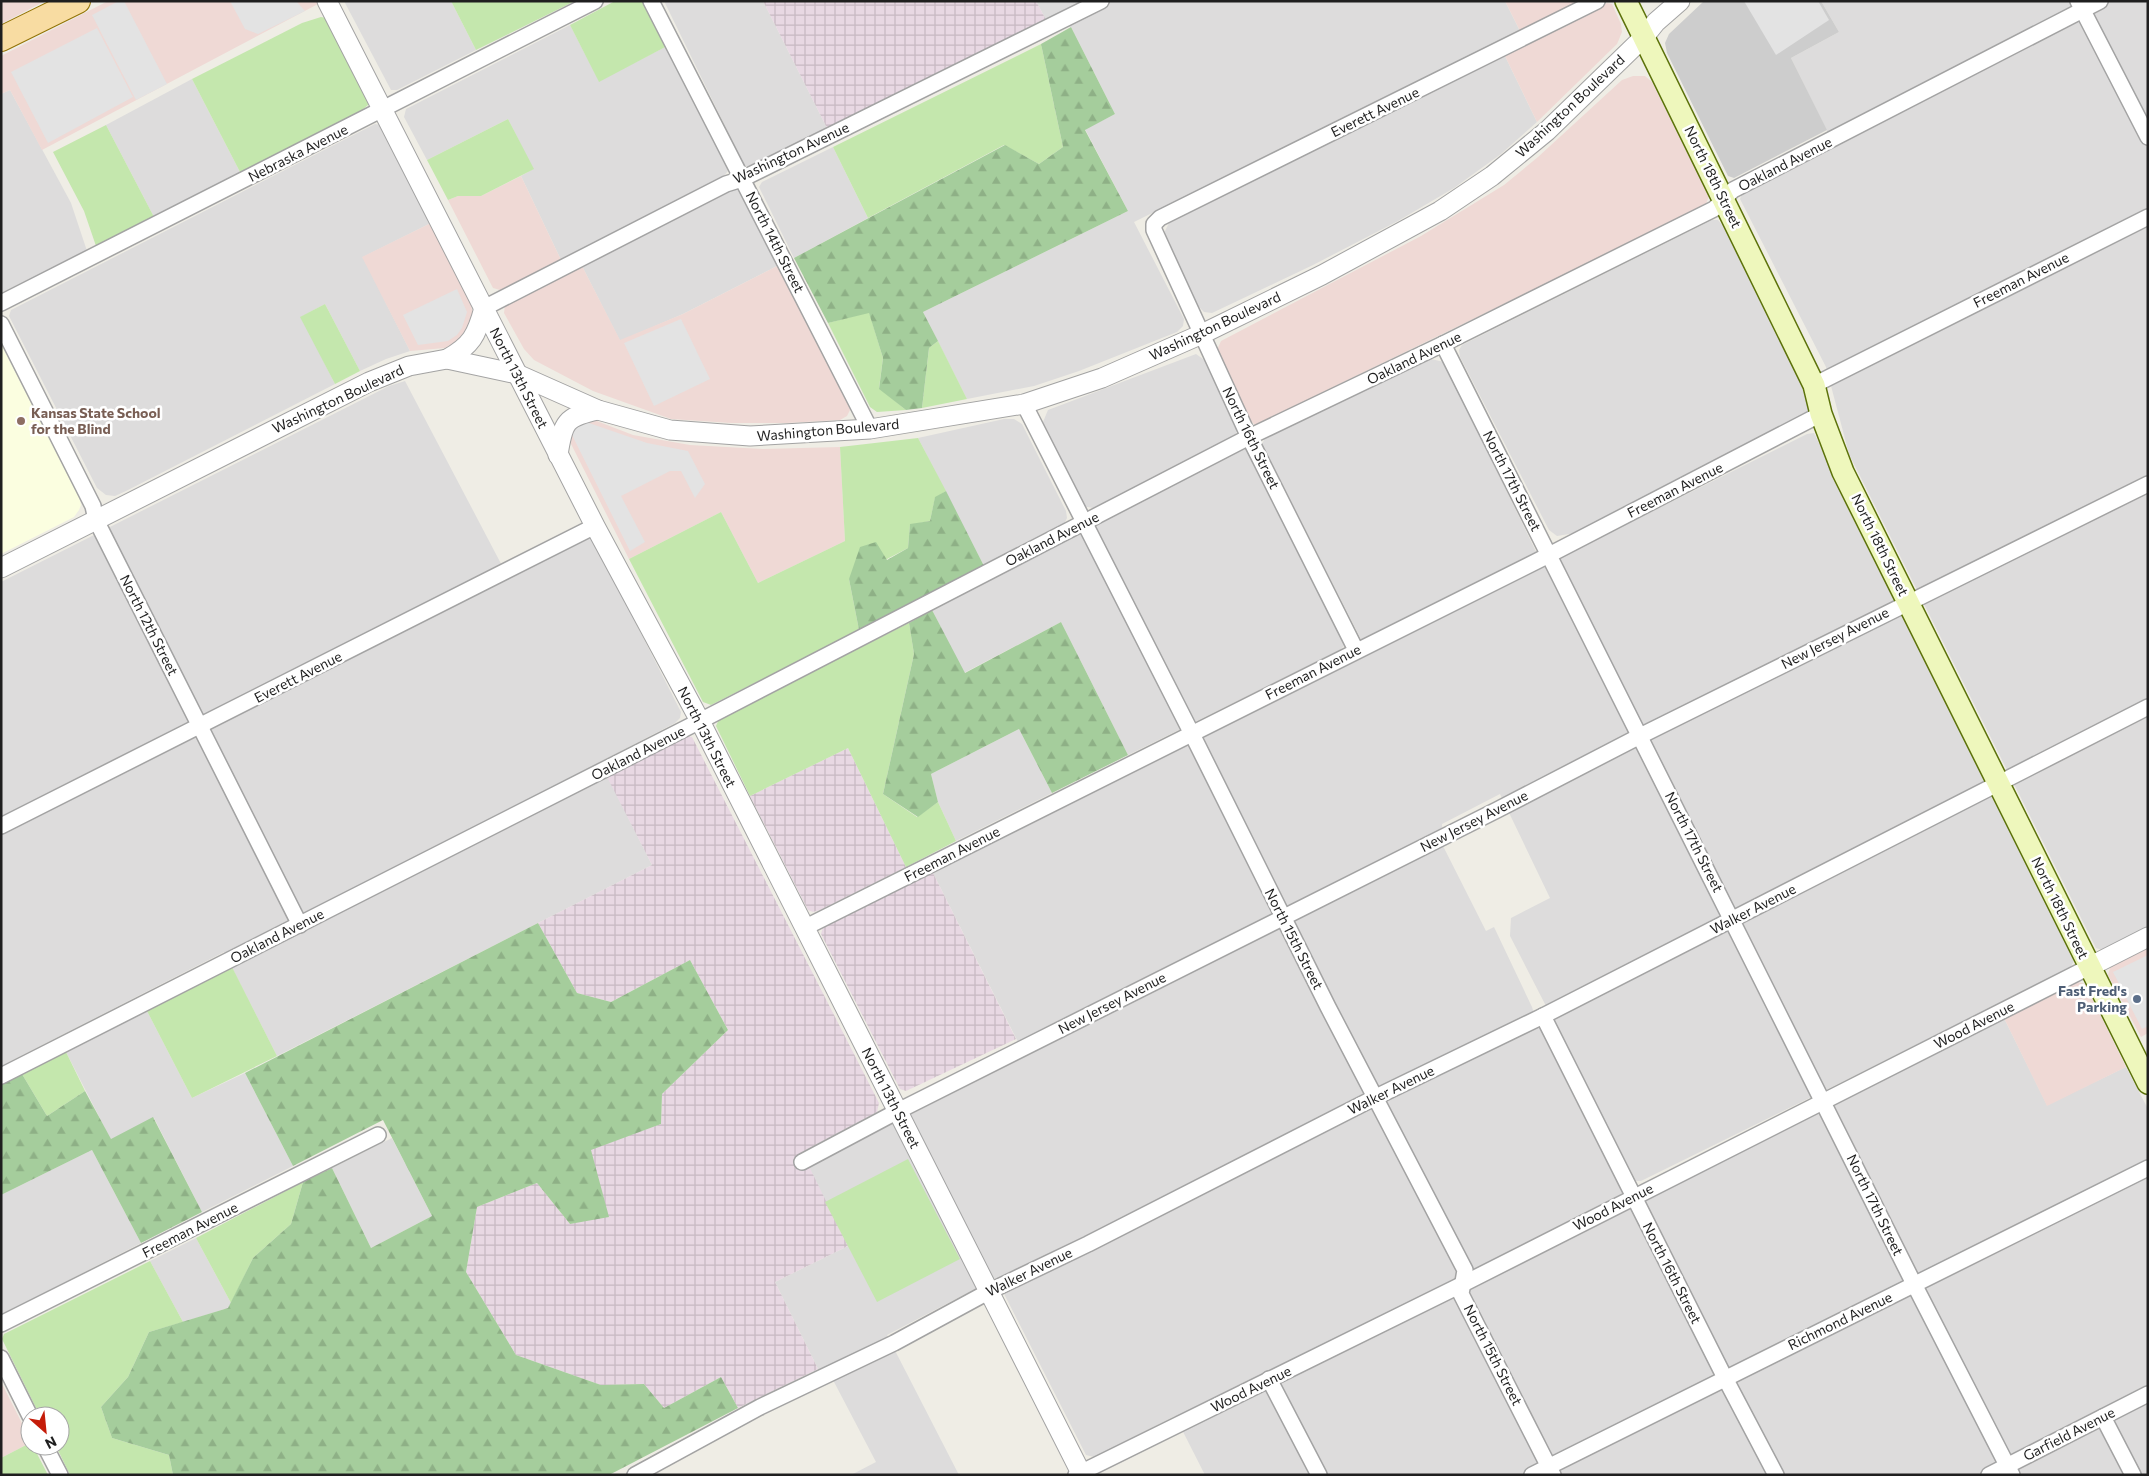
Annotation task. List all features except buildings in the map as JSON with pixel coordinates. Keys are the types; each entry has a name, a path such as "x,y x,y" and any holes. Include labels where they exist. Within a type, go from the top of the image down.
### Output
{"main road":[{"path":"1,39 78,1"},
{"name":"North 18th Street","path":"1626,1 1814,385 1822,414 1843,472 2148,1084"}],"street":[{"name":"North 13th Street","path":"327,1 558,455 700,722 1080,1474"},
{"name":"Nebraska Avenue","path":"1,303 595,1"},
{"name":"North 14th Street","path":"651,1 870,429"},
{"name":"Washington Avenue","path":"484,308 717,189 742,179 1101,1"},
{"name":"Everett Avenue","path":"1154,224 1169,214 1597,1"},
{"name":"Washington Boulevard","path":"1,568 369,382 409,366 447,359 517,374 598,410 670,430 750,436 870,429 1024,404 1102,378 1202,334 1322,275 1440,211 1492,176 1548,131 1644,37 1656,22 1680,1"},
{"name":"Oakland Avenue","path":"1,1076 700,722 1249,437 1443,344 1714,209 1733,190 2080,6 2100,1"},
{"path":"2080,6 2148,137"},
{"name":"Freeman Avenue","path":"1814,385 2148,216"},
{"name":"North 16th Street","path":"1154,224 1154,230 1249,437 1356,650"},
{"path":"447,359 462,352 473,339 484,308"},
{"name":"North 12th Street","path":"1,324 93,506 96,520 300,925"},
{"name":"North 17th Street","path":"1443,344 1914,1284 2010,1470"},
{"name":"North 15th Street","path":"1024,404 1192,734 1282,917 1465,1270 1461,1294 1551,1470"},
{"path":"558,455 562,432 568,421 579,414 598,410"},
{"name":"Freeman Avenue","path":"804,928 1549,555 1822,414"},
{"name":"New Jersey Avenue","path":"802,1162 898,1111 1640,736 2148,484"},
{"name":"Everett Avenue","path":"1,826 595,526"},
{"name":"Walker Avenue","path":"635,1475 758,1408 894,1343 988,1292 1088,1244 1376,1097 1543,1016 2148,707"},
{"name":"Wood Avenue","path":"1080,1474 1463,1284 2148,937"},
{"name":"North 16th Street","path":"1543,1016 1725,1378 1776,1475"},
{"name":"Freeman Avenue","path":"1,1324 378,1135"},
{"name":"Richmond Avenue","path":"1532,1475 1551,1470 1725,1378 2148,1168"},
{"path":"1,1358 25,1406"},
{"path":"1269,1380 1318,1475"},
{"name":"Garfield Avenue","path":"1989,1475 2010,1470 2103,1417 2148,1394"},
{"path":"2103,1417 2133,1475"},
{"path":"50,1456 60,1475"}],"shaded area":[{"path":"1,1 45,1 1,24"},
{"path":"108,1 316,1 318,4 42,150 10,90 1,94 1,56"},
{"path":"119,1 124,1 167,84 136,100 92,15"},
{"path":"230,1 296,1 305,11 258,34 245,29"},
{"path":"344,1 451,1 476,50 397,90 391,90"},
{"path":"664,1 763,1 827,128 751,168 744,165"},
{"path":"763,1 1036,1 1046,20 827,128"},
{"path":"1036,1 1505,1 1520,31 1134,222 1184,319 1183,326 1177,332 1079,371 1034,386 967,399 923,312 1128,211 1085,129 1115,114 1071,27 1046,20"},
{"path":"1505,1 1581,1 1520,31"},
{"path":"1704,1 1821,1 1839,32 1791,58 1827,130 1734,178 1728,176 1667,53 1665,43 1669,34"},
{"path":"1744,1 1818,1 1829,20 1776,55"},
{"path":"1821,1 2148,1 2148,927 2102,950 2096,948 1849,454 1826,367 1740,199 1742,194 1834,145 1791,58 1839,32"},
{"path":"1607,3 1612,4 1621,24 1622,32 1617,44 1537,122 1504,54"},
{"path":"570,25 599,81 669,45 726,163 728,171 723,177 561,260 521,176 533,169 508,119 427,160 404,117 406,109"},
{"path":"97,28 133,97 48,143 11,72"},
{"path":"1504,54 1537,122 1501,154 1454,188 1398,221 1313,265 1212,313 1204,312 1198,306 1164,233 1169,223"},
{"path":"1633,76 1645,76 1652,82 1709,196 1706,204 1255,425 1249,419 1217,350 1221,341 1421,236 1504,185 1538,157 1622,80"},
{"path":"192,79 240,172 154,217 106,125"},
{"path":"10,90 71,203 87,251 1,293 1,94"},
{"path":"375,124 381,125 431,223 363,257 410,351 360,371 325,304 301,317 335,384 126,491 115,496 106,495 97,488 9,316 11,310"},
{"path":"833,147 868,218 794,258 759,187 762,182"},
{"path":"521,176 561,260 500,290 493,288 448,200 458,196 481,196"},
{"path":"734,188 741,190 779,265 683,314 620,341 582,266"},
{"path":"1712,220 1718,220 1723,226 1796,367 1811,409 1808,414 1575,533 1557,536 1549,530 1460,357 1459,350 1462,345"},
{"path":"431,223 471,303 473,316 465,334 453,344 445,348 410,351 362,257"},
{"path":"779,265 849,400 851,408 847,416 840,420 787,423 731,423 671,419 593,391 534,360 524,349 504,313 505,305 582,266 620,340 683,314"},
{"path":"457,289 467,312 462,328 457,335 448,341 418,345 403,315"},
{"path":"681,319 710,379 654,406 624,343"},
{"name":"Kansas State School for the Blind","path":"1,344 79,497 81,505 74,517 1,554"},
{"path":"1196,354 1209,366 1238,429 1235,436 1226,444 1093,508 1082,506 1043,422 1048,410"},
{"path":"1431,359 1444,362 1543,566 1807,434 1814,433 2074,961 2070,968 1641,1181 1636,1181 1510,936 1511,918 1550,898 1500,794 1442,824 1443,846 1486,931 1494,927 1532,1007 1538,1025 1629,1206 2004,1018 2047,1105 2126,1067 2148,1109 2148,1475 1205,1475 1175,1416 1094,1457 1086,1455 996,1278 887,1335 959,1475 851,1475 876,1462 833,1380 825,1383 775,1282 848,1246 807,1167 1025,1056 933,873 1368,653 1262,444 1265,438"},
{"path":"405,381 508,577 584,539 591,539 596,545 681,712 680,718 675,723 600,762 652,865 277,1056 224,952 1,1066 1,582 389,386"},
{"path":"589,418 633,435 690,445 763,449 840,447 845,541 758,583 721,512 629,559 567,436"},
{"path":"1004,419 1014,419 1022,424 1066,511 1067,518 1064,524 984,566 918,438"},
{"path":"586,422 647,443 688,451 705,484 695,498 681,471 670,471 621,496 645,542 630,551 573,437 573,430 577,425"},
{"path":"1245,449 1250,452 1341,639 1344,646 1340,650 1128,755 1061,622 964,673 932,610 1237,450"},
{"path":"1019,729 1052,793 956,841 938,802 931,774"},
{"path":"686,736 692,737 879,1103 877,1112 802,1152 848,1246 775,1282 818,1369 738,1408 721,1377 664,1408 644,1384 601,1385 516,1355 466,1272 477,1207 537,1183 570,1224 591,1149 661,1124 662,1094 728,1030 690,960 611,1002 577,993 538,923 652,865 607,777"},
{"path":"848,748 906,867 813,912 808,910 750,796"},
{"path":"933,873 1016,1039 906,1091 900,1089 821,934 823,927"},
{"name":"Fast Fred's Parking","path":"2148,947 2148,1033 2141,1037 2108,975 2110,968 2114,964"},
{"name":"Fast Fred's Parking","path":"2148,955 2148,1026 2142,1029 2113,972"},
{"path":"2078,982 2085,984 2126,1067 2047,1106 2004,1018"},
{"path":"147,1011 192,1098 245,1073 293,1166 202,1212 154,1118 111,1140 66,1052"},
{"path":"392,1138 432,1216 371,1248 332,1168"},
{"path":"92,1150 141,1243 1,1315 1,1195"},
{"path":"196,1238 231,1303 228,1308 183,1322 150,1261"},
{"path":"1,1382 20,1419 20,1448 1,1458"}],"green space":[{"path":"451,1 575,1 476,50"},
{"path":"615,1 646,1 669,45 599,82 570,25"},
{"path":"321,17 326,18 368,101 368,105 361,111 240,172 192,79 302,23"},
{"path":"1071,27 1115,114 1085,130 1128,211 923,312 938,341 929,348 922,408 906,410 879,389 883,358 869,313 828,323 794,258 1005,145 1039,164 1063,147 1041,44"},
{"path":"1041,44 1063,147 1039,164 1004,145 868,218 833,147"},
{"path":"508,119 534,169 481,196 458,196 448,200 427,160"},
{"path":"106,125 154,217 96,246 84,211 53,152"},
{"path":"325,304 360,371 335,384 300,317"},
{"path":"869,312 883,358 879,388 906,410 877,412 870,407 828,323"},
{"path":"938,341 967,399 922,408 929,348"},
{"path":"918,438 946,491 935,498 930,521 910,525 908,548 849,579 859,630 711,705 703,702 629,559 721,512 758,583 845,541 840,447"},
{"path":"946,491 984,566 859,630 849,579 860,547 876,542 887,560 908,548 910,524 930,521 935,497"},
{"path":"932,610 965,673 1061,622 1128,755 1052,793 1019,729 931,774 938,802 918,817 883,794 914,654 909,623"},
{"path":"909,623 914,654 883,794 917,817 938,802 956,841 906,867 848,748 750,796 716,726 719,719"},
{"path":"538,923 577,993 611,1002 690,960 728,1030 662,1094 661,1124 591,1150 609,1217 570,1224 537,1183 477,1207 466,1272 516,1355 601,1385 644,1384 664,1408 721,1377 738,1408 609,1475 173,1475 169,1455 112,1438 101,1407 128,1377 149,1332 228,1308 253,1258 291,1224 303,1182 332,1168 371,1248 432,1216 383,1120 293,1166 245,1073"},
{"path":"232,967 277,1056 192,1098 147,1011"},
{"path":"66,1052 85,1091 47,1116 22,1074"},
{"path":"22,1074 47,1116 85,1091 111,1139 153,1117 202,1212 141,1243 92,1150 1,1195 1,1085"},
{"path":"908,1159 960,1259 877,1302 825,1202"},
{"path":"303,1182 291,1224 253,1258 231,1303 196,1238"},
{"path":"150,1261 183,1322 149,1332 128,1377 101,1407 112,1438 169,1455 173,1475 70,1475 61,1456 70,1456 70,1406 35,1406 2,1339 4,1334"},
{"path":"20,1448 20,1456 38,1456 48,1475 1,1475 1,1458"}],"place":[{"name":"Kansas State School for the Blind","path":"21,421"},
{"name":"Fast Fred's Parking","path":"2137,999"}]}
